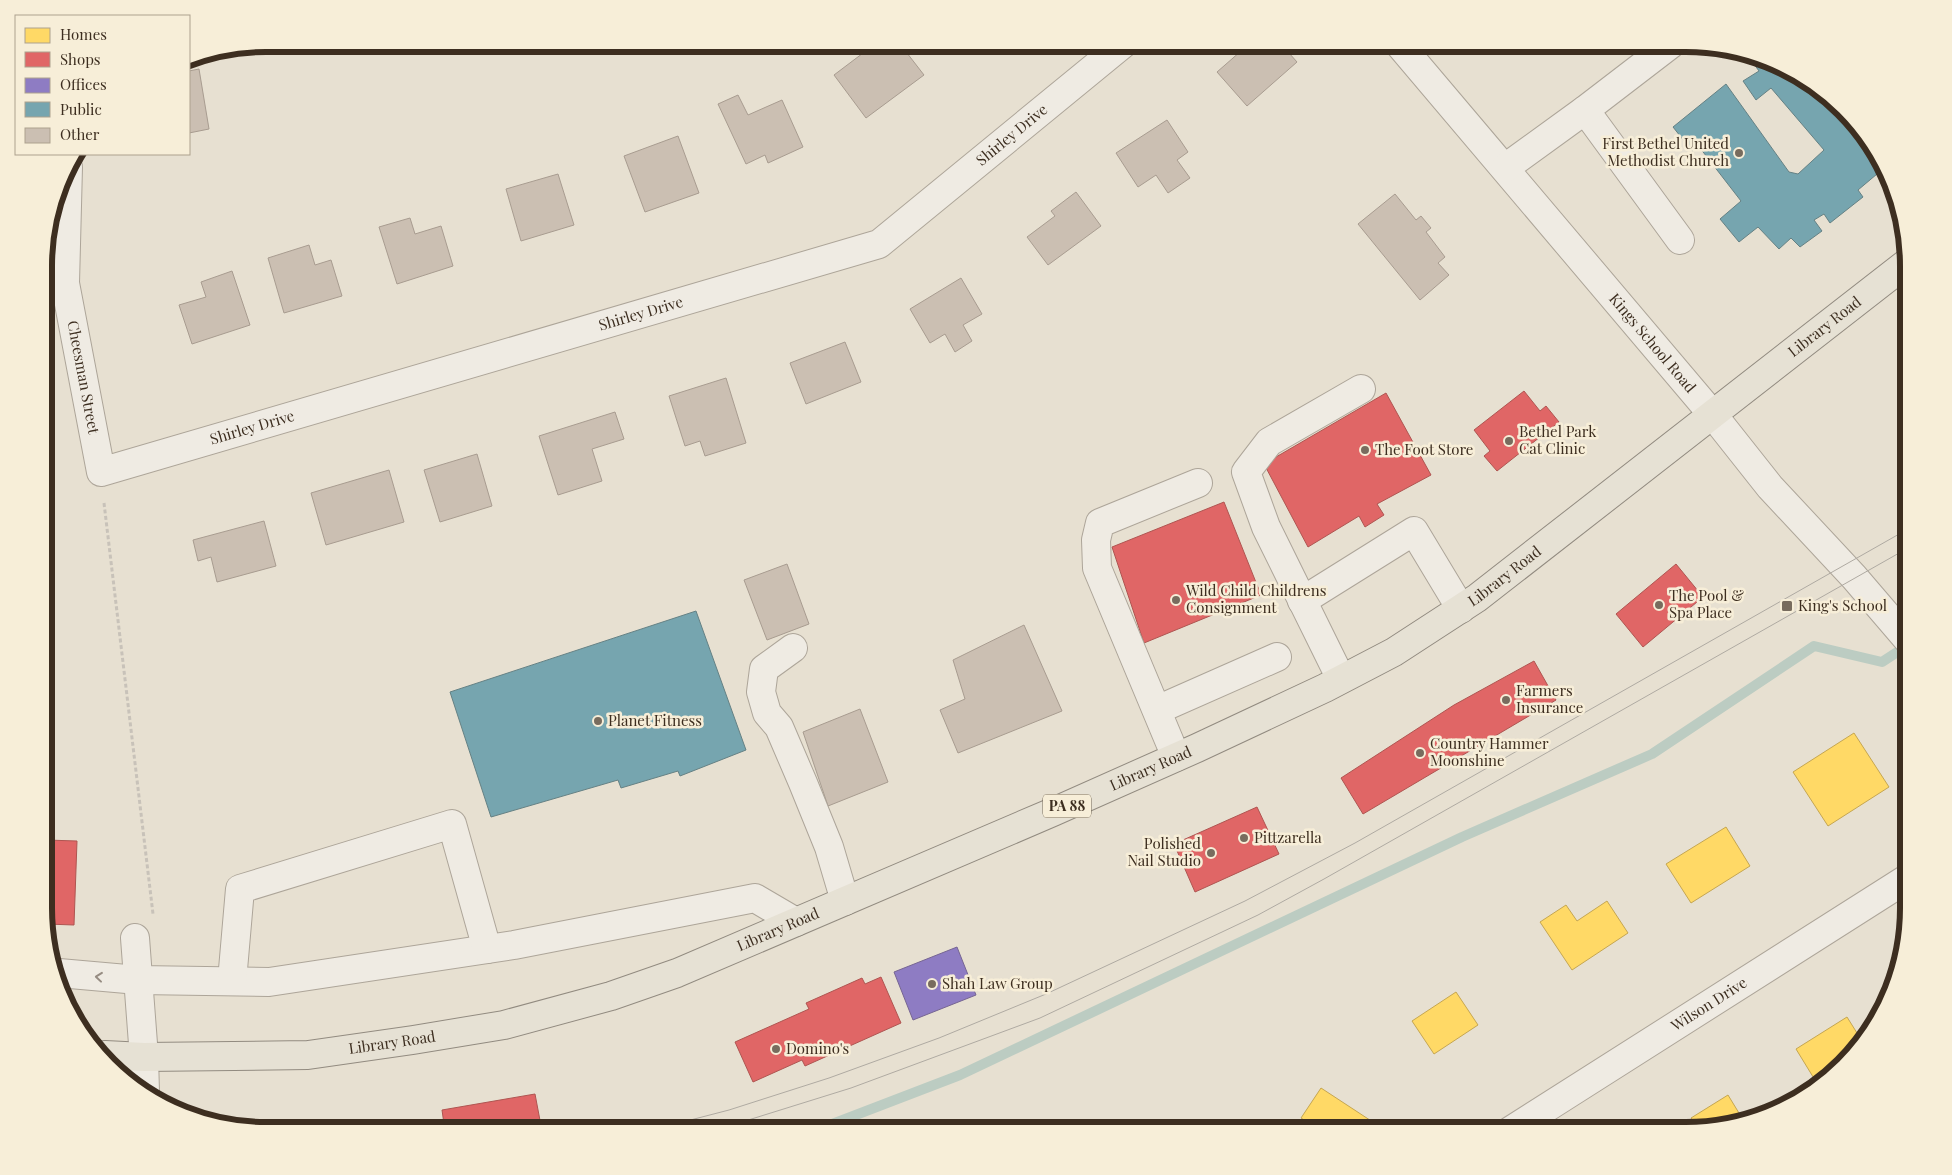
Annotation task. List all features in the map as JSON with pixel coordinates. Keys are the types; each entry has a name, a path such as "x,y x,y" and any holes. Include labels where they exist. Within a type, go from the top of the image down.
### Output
{"main road":[{"name":"Library Road","path":"111,1055 144,1057 308,1055 504,1025 611,996 677,974 1176,757 1394,652 1461,609 1900,268"}],"street":[{"name":"Shirley Drive","path":"101,472 879,244 1113,52"},
{"name":"Kings School Road","path":"1406,52 1713,415 1770,487 1854,577 1900,632"},
{"path":"1505,168 1661,52"},
{"path":"1585,110 1680,240"},
{"name":"Cheesman Street","path":"65,196 55,280 101,472"},
{"path":"1341,679 1266,527 1246,472 1269,442 1361,389"},
{"path":"1176,757 1097,568 1096,540 1100,523 1198,483"},
{"path":"1302,601 1414,531 1461,609"},
{"path":"794,648 764,669 761,692 767,714 779,727 803,783 828,847 845,901"},
{"path":"1157,710 1277,657"},
{"path":"232,981 240,889 452,824 487,949"},
{"name":"Wilson Drive","path":"1524,1122 1900,883"},
{"path":"63,972 138,980 269,982 487,949 755,898 796,922"},
{"path":"135,938 145,1084"}],"path":[{"path":"101,472 154,930 135,938"}],"building: Homes":[{"path":"1854,733 1889,787 1828,826 1793,772"},
{"path":"1726,827 1750,866 1691,903 1666,864"},
{"path":"1607,901 1628,933 1572,970 1540,922 1566,905 1577,921"},
{"path":"1456,992 1478,1025 1434,1054 1412,1021"},
{"path":"1847,1017 1858,1035 1837,1060 1814,1079 1796,1049"},
{"path":"1321,1088 1373,1122 1307,1122 1301,1118"},
{"path":"1728,1095 1740,1115 1699,1122 1694,1122 1691,1118"}],"building: Shops":[{"name":"Bethel Park Cat Clinic","path":"1524,391 1540,411 1546,406 1559,422 1497,471 1484,456 1490,451 1474,430"},
{"path":"1386,393 1431,475 1377,504 1384,515 1365,527 1359,516 1308,547 1264,464"},
{"path":"1224,502 1261,595 1144,643 1112,547"},
{"name":"The Pool & Spa Place","path":"1676,564 1703,597 1643,647 1616,614"},
{"path":"1534,661 1556,700 1363,814 1341,778 1454,705"},
{"path":"1257,807 1279,854 1195,892 1174,844"},
{"path":"52,840 77,841 74,925 53,924"},
{"path":"881,977 901,1023 805,1066 802,1060 753,1082 735,1042 809,1009 806,1003 862,978 865,984"},
{"path":"535,1094 540,1122 444,1122 442,1110"}],"building: Offices":[{"path":"957,947 976,995 913,1020 894,972"}],"building: Public":[{"name":"First Bethel United Methodist Church","path":"1754,64 1792,81 1827,106 1855,136 1878,173 1858,190 1863,197 1830,223 1824,214 1814,220 1822,231 1800,247 1791,238 1779,249 1758,227 1739,242 1720,219 1741,201 1700,148 1692,151 1673,127 1726,84 1789,172 1798,174 1824,150 1771,88 1756,100 1743,81 1759,71"},
{"name":"Planet Fitness","path":"696,611 746,750 680,776 678,771 621,788 618,780 491,817 450,692"}],"building: Other":[{"path":"864,52 906,52 924,75 866,118 834,75"},
{"path":"1240,52 1288,52 1297,62 1247,106 1217,72"},
{"path":"199,69 209,129 190,133 190,71"},
{"path":"738,95 748,115 782,100 803,147 768,163 765,155 746,164 718,104"},
{"path":"1167,120 1188,152 1177,160 1190,178 1168,193 1156,175 1138,187 1116,153"},
{"path":"678,136 699,193 645,212 624,156"},
{"path":"558,174 574,225 521,241 506,189"},
{"path":"1076,192 1101,226 1048,265 1027,237 1055,216 1051,211"},
{"path":"1395,194 1416,220 1421,216 1431,228 1426,232 1445,257 1438,263 1449,275 1420,300 1358,224"},
{"path":"410,218 415,234 441,226 453,266 397,284 379,227"},
{"path":"309,245 315,265 331,260 342,296 284,313 268,258"},
{"path":"232,271 250,325 192,344 179,305 206,297 201,282"},
{"path":"961,278 982,314 963,325 972,341 955,352 945,334 930,343 910,309"},
{"path":"845,342 861,382 806,404 790,363"},
{"path":"726,378 746,443 705,456 700,441 685,446 669,396"},
{"path":"615,412 624,439 592,449 602,481 558,495 539,436"},
{"path":"477,454 492,506 440,522 424,470"},
{"path":"389,470 404,522 326,545 311,493"},
{"path":"264,521 276,566 217,582 211,557 198,561 193,540"},
{"path":"787,564 809,624 767,640 744,580"},
{"path":"1024,625 1062,711 958,753 940,710 965,699 953,660"},
{"path":"860,709 888,782 828,806 803,732"}],"waterway":[{"path":"837,1122 960,1075 1462,837 1652,754 1814,646 1882,662 1900,650"}],"tram line":[{"path":"683,1122 729,1110 829,1078 939,1038 1046,994 1245,901 1355,843 1900,534"},
{"path":"742,1122 851,1088 1040,1018 1258,915 1900,553"}],"place":[{"name":"First Bethel United Methodist Church","path":"1739,153"},
{"name":"Bethel Park Cat Clinic","path":"1509,441"},
{"name":"The Foot Store","path":"1365,450"},
{"name":"Wild Child Childrens Consignment","path":"1176,600"},
{"name":"The Pool & Spa Place","path":"1659,605"},
{"name":"King's School","path":"1787,606"},
{"name":"Farmers Insurance","path":"1506,700"},
{"name":"Planet Fitness","path":"598,721"},
{"name":"Country Hammer Moonshine","path":"1420,753"},
{"name":"Pittzarella","path":"1244,838"},
{"name":"Polished Nail Studio","path":"1211,853"},
{"name":"Shah Law Group","path":"932,984"},
{"name":"Domino's","path":"776,1049"}]}
